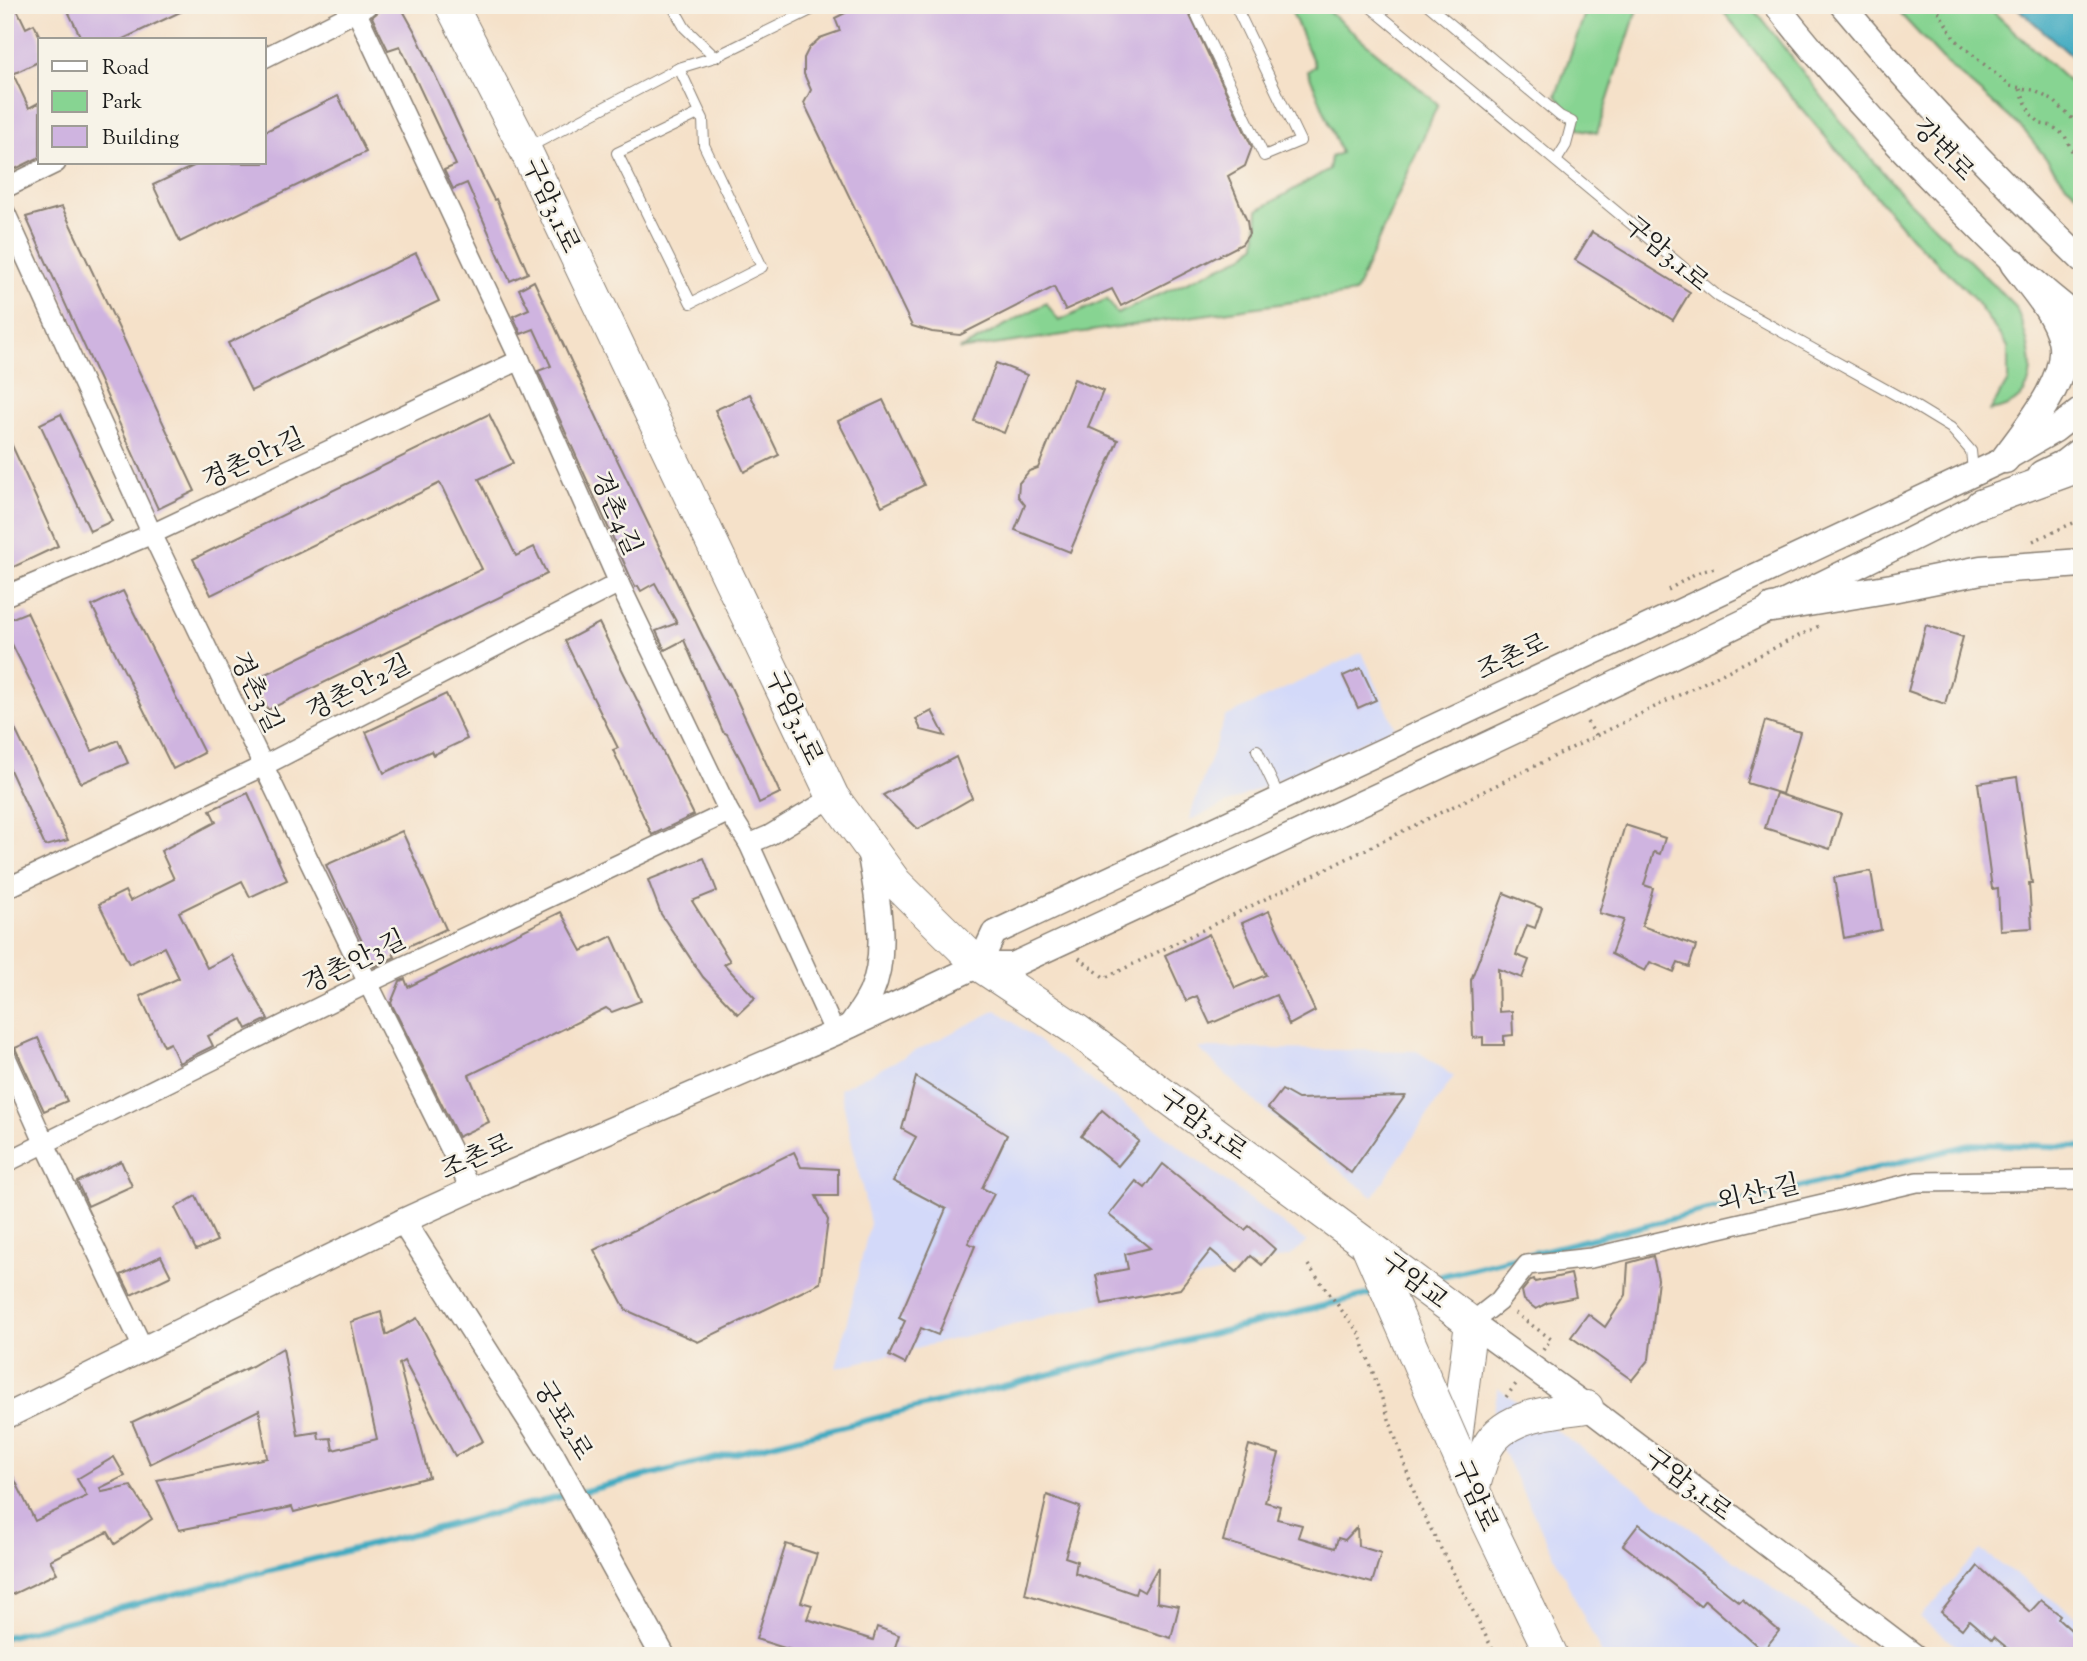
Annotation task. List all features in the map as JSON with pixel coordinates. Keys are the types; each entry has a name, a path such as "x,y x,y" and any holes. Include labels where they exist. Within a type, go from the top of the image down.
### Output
{"main road":[{"name":"구암3.1로","path":"451,5 526,149 833,797 896,883 978,965 1078,1031 1367,1245"},
{"path":"2006,459 2048,400 2064,350 2059,330 2041,299 2014,263"},
{"path":"1980,504 2082,467"},
{"path":"1772,608 1981,570 2082,563"},
{"path":"1367,1245 1455,1447"},
{"name":"구암교","path":"1367,1245 1466,1319"},
{"name":"구암로","path":"1466,1319 1455,1447 1552,1656"},
{"path":"1473,1489 1486,1449 1501,1431 1516,1421 1587,1407"}],"street":[{"name":"강변로","path":"1776,5 1804,41 1910,158 2014,263 2082,320"},
{"name":"강변로","path":"1842,5 1898,72 2015,196 2082,260"},
{"path":"266,57 362,8"},
{"name":"경촌4길","path":"362,8 619,583 729,812 749,844 843,1029"},
{"path":"5,188 54,164"},
{"name":"경촌3길","path":"5,212 152,534 368,983 471,1190"},
{"name":"경촌안1길","path":"5,596 152,534 520,360"},
{"name":"조촌로","path":"978,965 994,933 2006,459 2055,430 2082,409"},
{"name":"조촌로","path":"5,1417 471,1190 843,1029 978,965 1013,965 1484,746 1772,608 2064,462 2082,447"},
{"name":"경촌안2길","path":"5,888 263,766 619,583"},
{"path":"749,844 770,835 833,797"},
{"name":"경촌안3길","path":"5,1163 368,983 729,812"},
{"path":"843,1029 872,992 879,959 881,924 869,845"},
{"path":"5,1055 144,1350"},
{"name":"외산1길","path":"1466,1319 1499,1301 1527,1265 1591,1258 1917,1182 2082,1180"},
{"name":"궁포2로","path":"403,1221 551,1453 663,1656"},
{"name":"구암3.1로","path":"1466,1319 1587,1407 1914,1656"}],"lane":[{"path":"672,5 685,28 715,57"},
{"path":"526,149 679,68 715,57 821,5"},
{"path":"1192,5 1264,156 1300,141 1234,5"},
{"name":"구암3.1로","path":"1368,5 1719,297 1951,428 1971,451 1973,474"},
{"path":"1428,5 1560,116 1572,122 1566,145 1556,161"},
{"path":"679,68 703,119 704,145 762,267 691,303 617,153 700,113"},
{"path":"1257,750 1276,790 1273,802"}],"path":[{"path":"1935,5 1954,38 2010,86 2033,90 2054,101 2082,128"},
{"path":"2020,89 2029,113 2041,124 2052,126 2065,136 2082,172"},
{"path":"2032,542 2082,519"},
{"path":"1105,978 1828,623"},
{"path":"1308,1265 1360,1335 1419,1506 1496,1656"},
{"path":"1499,1301 1551,1339"}],"shaded area":[{"path":"1362,652 1395,727 1188,821 1225,717"},
{"path":"997,1010 1307,1242 1290,1256 836,1368 870,1223 840,1089"},
{"path":"1198,1048 1417,1051 1454,1076 1373,1197 1255,1102"},
{"path":"1498,1388 1866,1656 1603,1656 1491,1427"},
{"path":"1980,1550 2082,1620 2082,1656 1970,1656 1920,1618"}],"green space":[{"path":"1289,5 1321,5 1438,104 1355,293 959,350 1046,303 1059,321 1107,299 1117,314 1244,256 1256,244 1258,210 1329,169 1331,157 1341,153 1308,71 1315,66"},
{"path":"1588,5 1625,5 1637,10 1597,133 1580,129 1556,95"},
{"path":"1718,5 1751,5 1858,143 1900,192 2016,307 2027,338 2031,370 2028,384 2021,396 2009,406 1990,411 2008,381 2008,347 1971,295 1911,237 1789,94"},
{"path":"1892,5 1986,5 2082,94 2082,198 2066,184 2023,129 1947,64"}],"water":[{"path":"2014,5 2082,5 2082,65"}],"building":[{"path":"5,5 15,5 26,28 34,24 40,37 38,62 13,74 29,108 38,103 38,158 5,174"},
{"path":"65,5 195,5 125,38 81,38"},
{"path":"379,5 400,5 485,182 494,200 496,199 528,273 510,281 467,183 453,189 444,170 456,165 400,46 388,50 372,17 378,12"},
{"path":"861,5 1185,5 1252,147 1245,166 1228,176 1247,221 1249,234 1242,244 1121,306 1112,289 1065,310 1054,287 960,335 932,332 912,326 804,103 811,90 804,74 804,58 809,48 820,38 840,31 835,18"},
{"path":"338,96 366,152 180,242 153,185 198,164 266,164 266,131"},
{"path":"62,207 195,491 158,509 26,217"},
{"path":"1592,232 1690,292 1673,320 1575,260"},
{"path":"416,253 439,301 251,391 228,343"},
{"path":"534,281 599,422 703,637 729,683 780,793 759,803 744,766 727,734 723,732 684,640 665,650 656,631 677,623 655,583 641,591 638,586 635,587 538,371 551,366 534,329 521,334 513,316 529,309 519,289"},
{"path":"996,363 1027,375 1004,433 974,421"},
{"path":"1074,379 1103,391 1088,427 1118,440 1070,552 1015,530 1025,505 1018,496 1019,483 1029,471 1038,468"},
{"path":"750,394 779,455 744,472 715,410"},
{"path":"883,400 924,485 882,506 838,421"},
{"path":"61,414 112,521 90,531 40,424"},
{"path":"489,414 513,463 479,479 516,556 534,547 547,574 268,710 253,680 482,569 440,483 211,595 193,559"},
{"path":"5,430 58,546 5,571"},
{"path":"123,591 204,753 173,769 92,606"},
{"path":"27,612 92,751 118,740 128,763 81,783 5,630 5,621"},
{"path":"599,623 694,815 652,835 613,750 618,748 565,641"},
{"path":"1926,625 1963,637 1945,704 1908,691"},
{"path":"1361,668 1376,700 1358,708 1343,676"},
{"path":"446,694 467,739 433,755 431,751 384,773 366,732"},
{"path":"5,708 68,840 45,846 5,759"},
{"path":"932,711 945,736 921,730 916,719"},
{"path":"1765,721 1800,732 1782,794 1747,783"},
{"path":"956,757 972,798 918,829 883,795"},
{"path":"2017,777 2032,883 2029,883 2032,928 2000,930 1998,888 1992,889 1978,783"},
{"path":"248,793 287,880 250,897 242,881 179,912 207,968 232,955 268,1019 247,1029 242,1019 208,1036 213,1046 179,1063 170,1043 164,1046 140,996 179,978 164,947 129,964 99,904 125,891 130,901 174,879 161,851 216,822 210,810"},
{"path":"1776,793 1841,814 1830,849 1765,828"},
{"path":"1625,825 1665,838 1660,854 1654,852 1644,885 1653,888 1642,926 1696,946 1689,967 1678,963 1674,972 1650,962 1645,971 1611,954 1624,920 1599,913"},
{"path":"402,831 446,929 393,953 395,957 374,967 326,865"},
{"path":"704,858 717,891 692,901 730,961 724,964 755,998 738,1014 703,977 661,914 648,880"},
{"path":"1871,871 1881,930 1844,938 1834,878"},
{"path":"1504,893 1542,908 1535,928 1527,925 1516,955 1529,960 1522,978 1498,969 1499,1012 1512,1011 1513,1035 1504,1036 1504,1045 1483,1045 1483,1037 1473,1038 1471,980"},
{"path":"1269,911 1315,1011 1289,1025 1276,995 1210,1024 1197,996 1186,1001 1165,955 1209,934 1235,988 1266,975 1242,923"},
{"path":"561,912 582,951 612,936 641,1001 612,1012 606,1008 469,1075 489,1122 458,1137 391,1003 400,981 405,979 408,987"},
{"path":"38,1038 67,1101 44,1111 15,1048"},
{"path":"916,1077 1007,1135 982,1188 994,1194 968,1243 975,1246 938,1335 921,1328 905,1364 889,1356 905,1321 899,1318 946,1209 893,1181 916,1137 902,1129"},
{"path":"1282,1090 1298,1099 1405,1096 1351,1173 1268,1108"},
{"path":"1102,1110 1139,1141 1118,1166 1081,1136"},
{"path":"794,1152 801,1167 838,1169 838,1196 816,1196 828,1220 820,1283 698,1342 626,1310 594,1250"},
{"path":"121,1161 132,1186 88,1206 77,1182"},
{"path":"1163,1164 1245,1230 1249,1226 1275,1249 1262,1265 1251,1256 1237,1272 1211,1250 1180,1289 1102,1304 1096,1275 1128,1269 1125,1254 1150,1248 1109,1215 1136,1181 1145,1188"},
{"path":"196,1196 217,1241 196,1250 175,1208"},
{"path":"161,1256 171,1276 131,1295 121,1275"},
{"path":"1653,1256 1658,1279 1649,1359 1632,1380 1571,1337 1588,1314 1605,1327 1626,1295 1628,1263"},
{"path":"1571,1274 1576,1297 1547,1303 1536,1309 1524,1300 1522,1291 1531,1280 1534,1279 1535,1282"},
{"path":"381,1312 386,1335 417,1318 483,1441 455,1456 404,1361 399,1364 429,1477 294,1512 292,1507 179,1530 157,1480 267,1458 259,1410 150,1464 132,1422 252,1366 283,1348 298,1435 318,1432 319,1439 331,1438 333,1450 377,1439 351,1322"},
{"path":"1249,1445 1279,1454 1265,1502 1280,1506 1277,1519 1302,1525 1298,1537 1335,1548 1338,1538 1345,1540 1357,1527 1358,1546 1381,1553 1372,1583 1223,1541"},
{"path":"114,1457 125,1476 100,1488 102,1492 131,1486 152,1519 115,1544 108,1532 50,1560 57,1573 5,1598 5,1460 35,1521 87,1496 77,1479"},
{"path":"1047,1495 1080,1507 1065,1557 1077,1561 1075,1573 1135,1594 1137,1588 1144,1592 1158,1567 1157,1602 1179,1606 1171,1638 1025,1594"},
{"path":"1639,1524 1739,1602 1742,1599 1779,1631 1763,1651 1705,1600 1700,1606 1623,1545"},
{"path":"786,1544 817,1554 801,1602 812,1605 807,1619 873,1640 877,1627 899,1635 895,1647 912,1652 911,1656 810,1656 756,1639"},
{"path":"1978,1566 2030,1612 2041,1600 2060,1615 2058,1618 2082,1640 2082,1656 2017,1656 1994,1637 1992,1640 1969,1620 1962,1629 1941,1612"}],"waterway":[{"path":"1429,1279 1974,1144 2082,1147"},
{"path":"581,1492 1378,1292"},
{"path":"5,1637 567,1495"}]}
